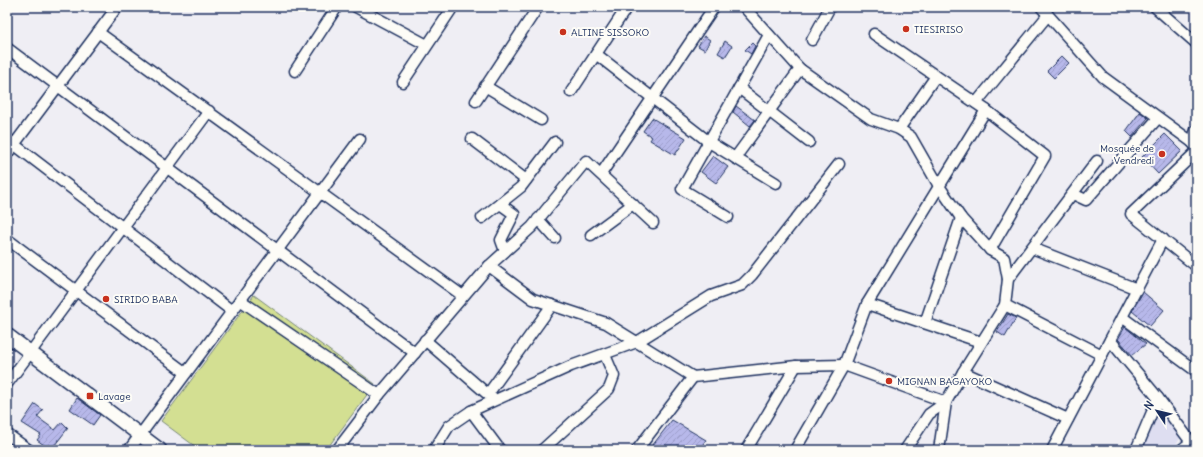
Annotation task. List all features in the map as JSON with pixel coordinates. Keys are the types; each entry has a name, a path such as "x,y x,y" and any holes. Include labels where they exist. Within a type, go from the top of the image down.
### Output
{"street":[{"path":"7,154 11,142 58,86 117,7"},
{"path":"295,71 337,7"},
{"path":"356,7 427,45"},
{"path":"402,82 453,7"},
{"path":"571,92 627,7"},
{"path":"601,174 714,7"},
{"path":"744,7 800,69 871,119 899,129 911,137 939,186 961,218 990,250 1004,258 1008,279 1005,305 946,402 942,449"},
{"path":"812,40 830,7"},
{"path":"1155,7 1196,43"},
{"path":"476,101 533,9"},
{"path":"976,103 1045,11 1103,77 1194,145 1196,130"},
{"path":"98,32 463,296"},
{"path":"874,34 986,110 1045,156 990,250"},
{"path":"728,218 682,188 770,35"},
{"path":"7,48 415,353"},
{"path":"596,54 709,142 776,183"},
{"path":"734,158 800,69"},
{"path":"899,129 936,76"},
{"path":"485,86 541,120"},
{"path":"739,88 809,142"},
{"path":"795,450 844,365 867,304 986,110"},
{"path":"7,384 209,111"},
{"path":"1073,194 1086,200 1158,118"},
{"path":"129,450 360,139"},
{"path":"472,139 526,180"},
{"path":"11,142 232,311"},
{"path":"482,218 521,187 555,142"},
{"path":"1196,152 1131,214 1196,266"},
{"path":"337,450 379,395 425,340 489,266 538,219 586,161 653,223"},
{"path":"1008,279 1097,161"},
{"path":"434,450 449,426 492,397 637,342 711,296 742,285 752,275 839,164"},
{"path":"500,204 514,214 502,240 505,251"},
{"path":"591,235 633,204"},
{"path":"925,323 961,218"},
{"path":"538,219 555,238"},
{"path":"7,239 186,373"},
{"path":"1052,450 1163,239"},
{"path":"1032,248 1137,289"},
{"path":"489,266 533,299 606,323 693,377 796,366 844,365 946,402"},
{"path":"240,300 379,395"},
{"path":"867,304 982,342"},
{"path":"492,397 552,305"},
{"path":"1005,305 1102,355"},
{"path":"1122,317 1196,371"},
{"path":"7,335 160,450"},
{"path":"425,340 492,397"},
{"path":"1110,340 1158,398 1191,442 1181,450"},
{"path":"542,450 609,389 614,376 605,355"},
{"path":"746,450 796,366"},
{"path":"963,372 1068,419"},
{"path":"637,450 693,377"},
{"path":"1136,450 1158,398"},
{"path":"905,450 929,414 946,402"},
{"path":"471,411 500,450"},
{"path":"7,434 29,450"}],"shaded area":[{"path":"1156,410 1183,433 1173,450 1140,450"}],"green space":[{"path":"254,295 375,384 326,450 200,450 161,421"}],"building":[{"path":"704,36 710,40 705,50 698,46"},
{"path":"725,41 732,46 725,57 718,53"},
{"path":"752,43 755,46 751,54 745,50"},
{"path":"1062,56 1069,63 1054,78 1047,71"},
{"path":"736,106 755,120 750,126 733,112"},
{"path":"1140,112 1148,118 1132,137 1126,131"},
{"path":"652,118 686,138 675,155 650,140 652,137 643,131"},
{"name":"Mosquée de Vendredi","path":"1165,134 1182,151 1158,174 1142,157"},
{"path":"713,156 728,167 716,183 701,172"},
{"path":"1143,292 1164,310 1150,326 1132,311"},
{"path":"1008,314 1016,318 1005,337 997,332"},
{"path":"1125,327 1146,344 1132,355 1118,339"},
{"path":"77,398 100,415 93,425 70,409"},
{"path":"35,404 43,410 37,417 55,430 62,422 68,428 51,450 37,440 41,435 22,423"},
{"path":"672,420 706,440 699,450 659,450 652,446"}],"place":[{"name":"TIESIRISO","path":"906,29"},
{"name":"ALTINE SISSOKO","path":"563,32"},
{"name":"Mosquée de Vendredi","path":"1162,154"},
{"name":"SIRIDO BABA","path":"106,299"},
{"name":"MIGNAN BAGAYOKO","path":"889,381"},
{"name":"Lavage","path":"90,396"}]}
